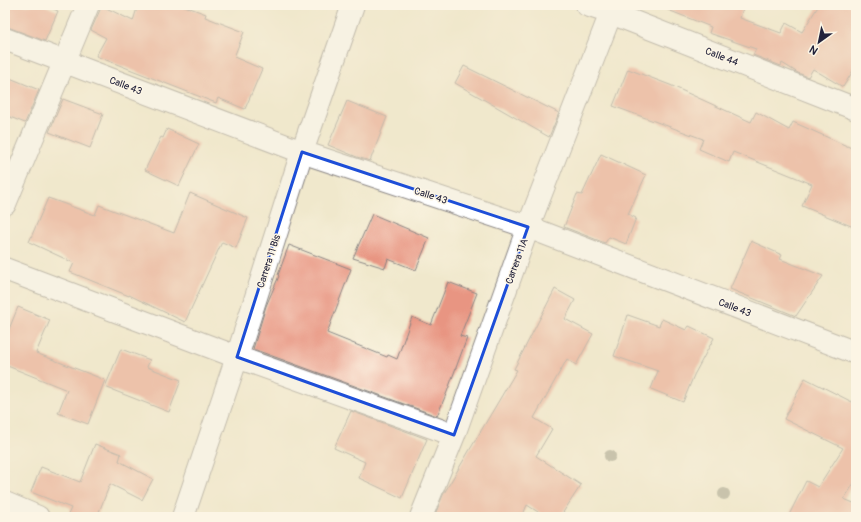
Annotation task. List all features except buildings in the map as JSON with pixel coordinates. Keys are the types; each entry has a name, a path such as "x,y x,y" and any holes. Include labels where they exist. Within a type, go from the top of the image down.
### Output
{"street":[{"path":"5,204 88,5"},
{"name":"Carrera 11 Bis","path":"183,517 237,357 302,152 353,5"},
{"name":"Calle 44","path":"587,5 612,9 856,109"},
{"name":"Carrera 11A","path":"420,517 454,436 528,227 612,9"},
{"name":"Calle 43","path":"5,39 302,152 528,227 856,353"},
{"path":"5,269 237,357 454,436"},
{"path":"5,503 38,517"}],"highlighted area":[{"path":"302,152 528,227 454,435 237,357"}]}
